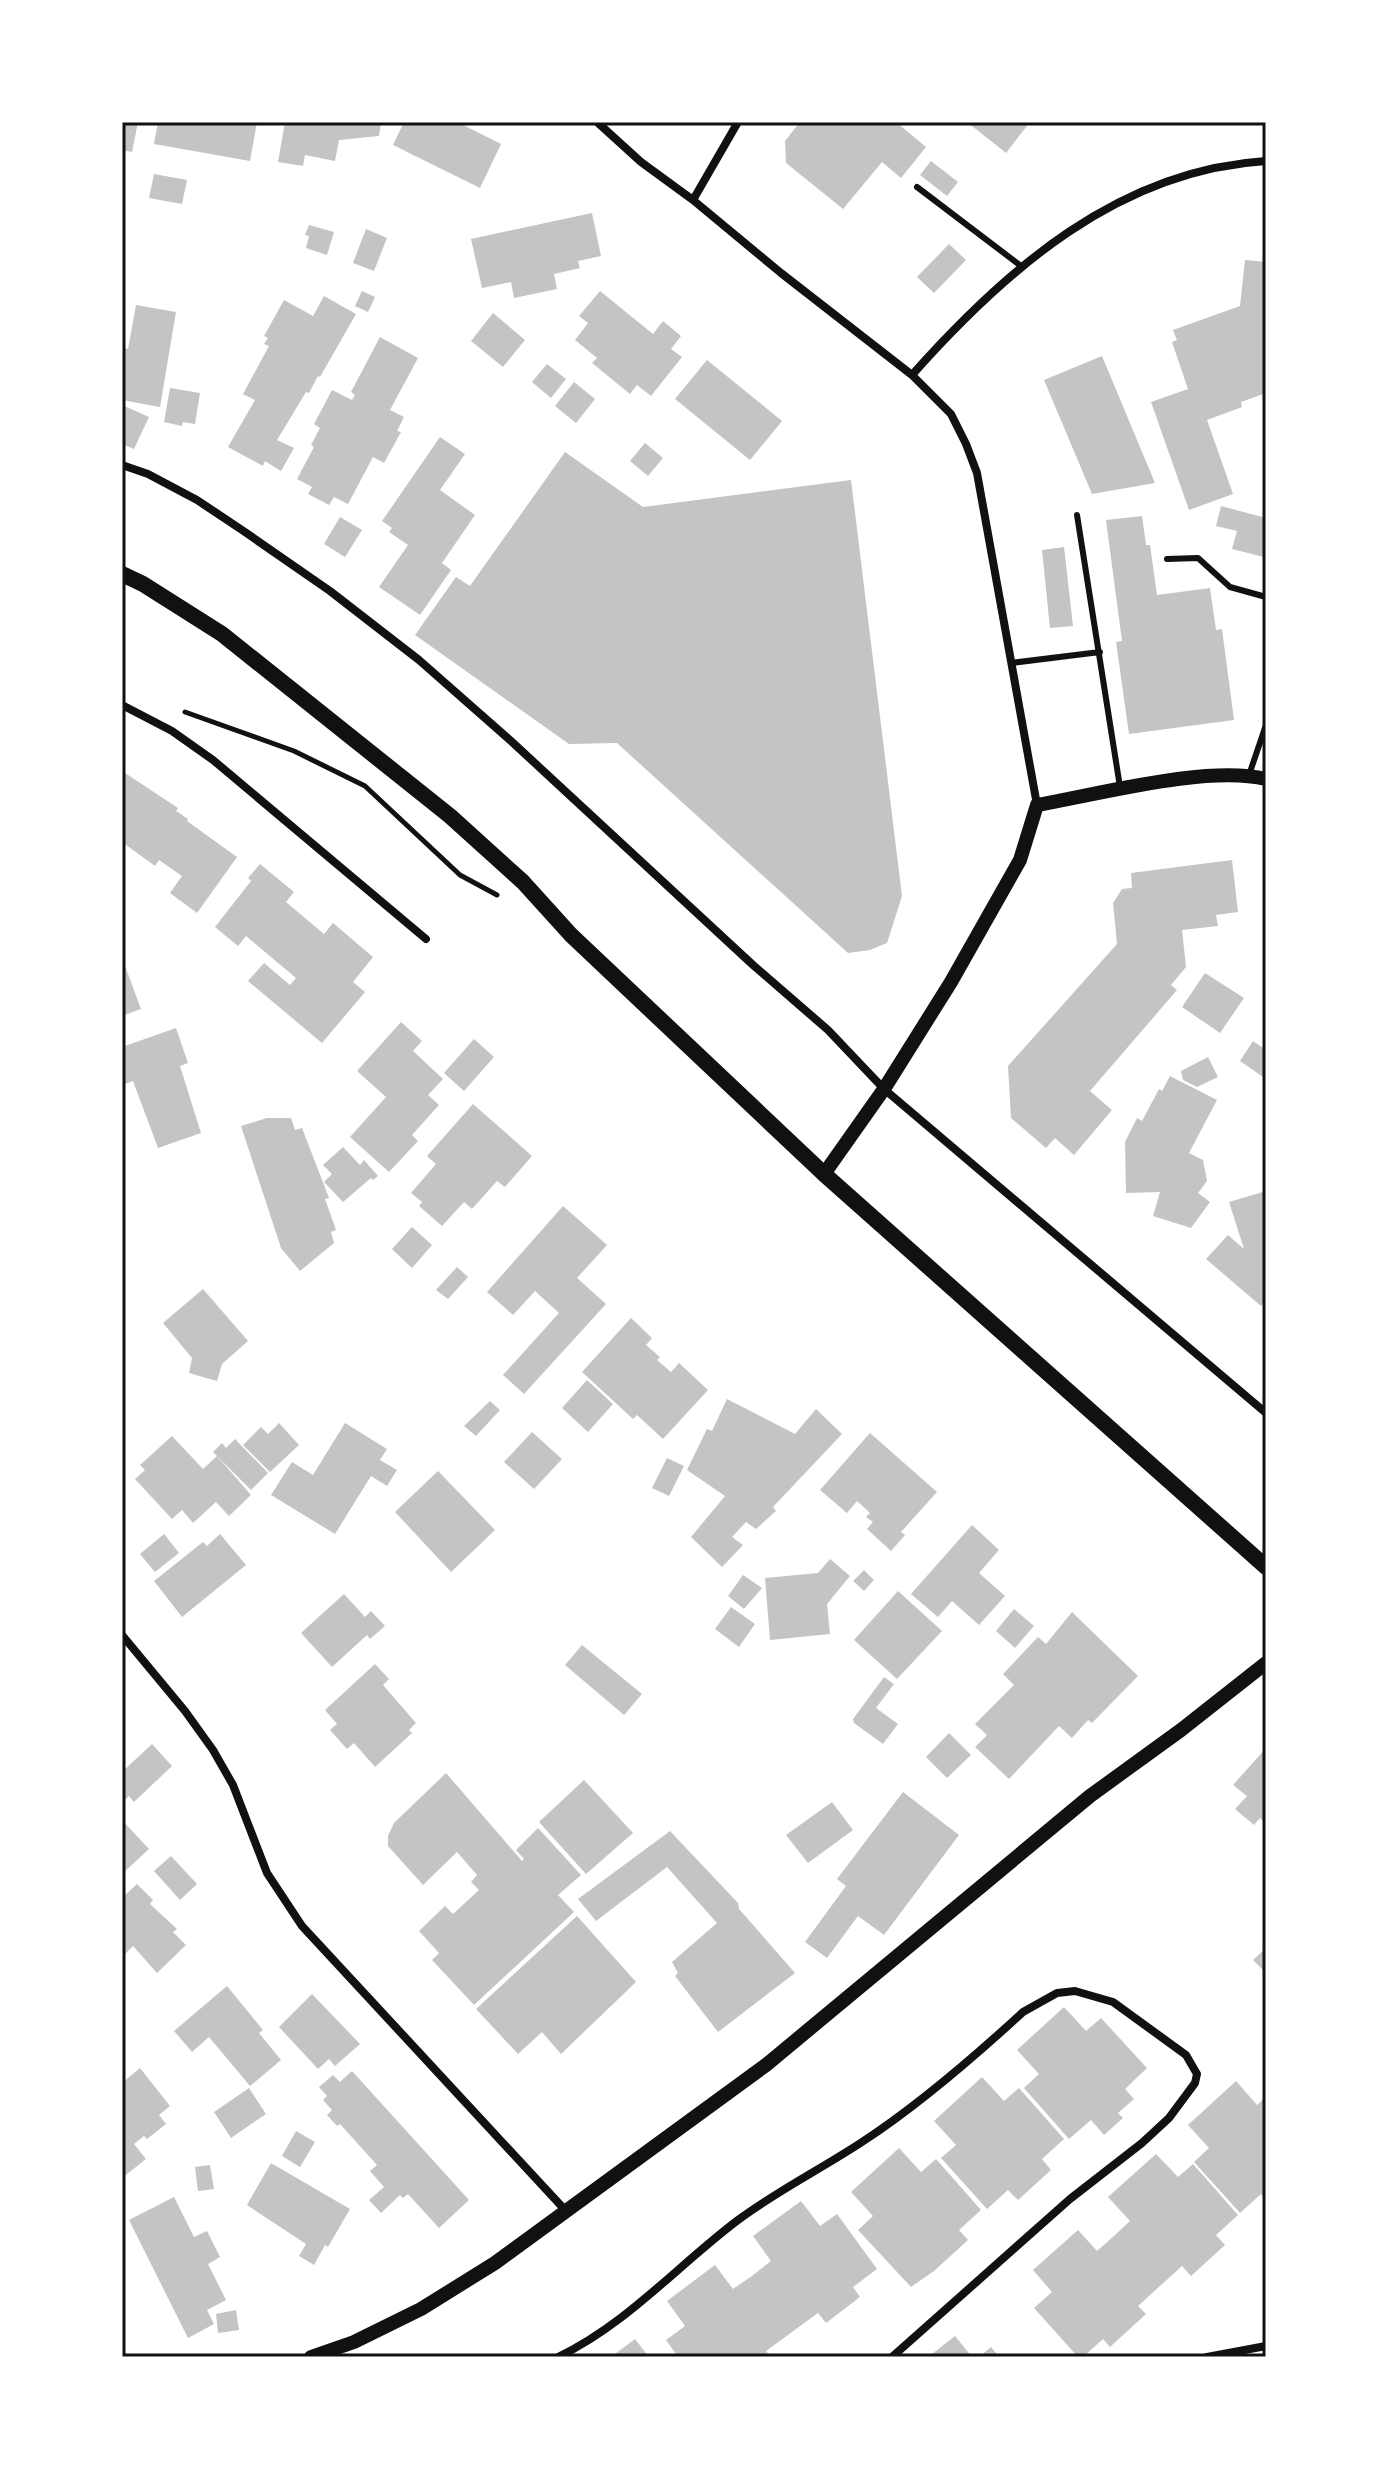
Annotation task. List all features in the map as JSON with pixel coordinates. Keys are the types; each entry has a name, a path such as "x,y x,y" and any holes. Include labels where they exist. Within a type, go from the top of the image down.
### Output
{"main road":[{"path":"122,574 222,634 450,816 523,882 571,935 824,1174 1266,1567"}],"street":[{"path":"597,122 641,162 912,375 951,414 977,473 1037,805 1020,860 951,982 884,1089 824,1174"},
{"path":"693,200 738,122"},
{"path":"912,375 1021,266 1117,201 1161,182 1201,170 1266,161"},
{"path":"122,465 148,474 197,500 330,591 419,660 828,1030 884,1089 1266,1413"},
{"path":"122,705 172,731 213,760 426,939"},
{"path":"1037,805 1167,781 1249,775 1266,779"},
{"path":"122,1635 213,1750 233,1785 267,1873 302,1926 566,2211"},
{"path":"311,2357 354,2342 421,2309 495,2263 766,2065 1090,1796 1263,1669"},
{"path":"558,2357 606,2330 738,2220 904,2113 1041,2000 1057,1993 1075,1991 1113,2002 1186,2055 1197,2074 1195,2083 1169,2118 1070,2199 892,2357"},
{"path":"1207,2357 1226,2351 1266,2346"}],"lane":[{"path":"917,187 1021,266"},
{"path":"1077,515 1120,791"},
{"path":"1167,559 1198,558 1230,587 1266,597"},
{"path":"1011,663 1100,652"},
{"path":"1249,775 1266,725"}],"path":[{"path":"173,707 294,751 365,786 460,875 502,897"}],"building":[{"path":"122,122 138,122 132,152 122,150"},
{"path":"158,122 257,122 250,161 154,144"},
{"path":"285,122 381,122 379,136 339,140 335,161 305,155 303,166 278,162"},
{"path":"404,122 457,122 501,144 480,188 393,145"},
{"path":"800,122 896,122 926,147 901,178 882,162 843,209 786,163 785,141"},
{"path":"967,122 1030,122 1006,153"},
{"path":"931,161 958,182 947,196 920,175"},
{"path":"154,174 187,180 182,204 149,198"},
{"path":"592,213 601,256 578,261 580,268 554,274 557,289 514,298 511,282 482,288 471,239"},
{"path":"309,225 334,232 327,255 306,248 309,236 305,235"},
{"path":"366,229 387,238 374,271 353,263"},
{"path":"949,244 966,260 934,293 917,277"},
{"path":"1245,260 1266,262 1266,393 1241,402 1242,407 1207,420 1233,494 1189,510 1151,402 1188,389 1172,342 1177,340 1173,330 1240,306"},
{"path":"362,291 375,297 368,312 355,306"},
{"path":"600,291 653,334 663,321 681,336 671,349 682,357 651,396 637,385 630,394 592,363 597,358 575,340 588,323 579,316"},
{"path":"324,296 356,314 320,377 309,393 306,392 277,440 294,448 281,471 265,461 263,466 228,447 255,400 243,394 269,346 264,344 268,338 264,336 284,300 313,316"},
{"path":"136,305 176,312 160,407 122,400 122,358 124,348 128,349"},
{"path":"493,313 525,340 503,367 471,341"},
{"path":"380,337 418,358 390,410 404,417 397,431 401,432 384,463 373,457 348,504 334,497 329,505 308,494 312,487 297,479 320,428 314,424 332,390 352,400 355,395 351,392"},
{"path":"1102,356 1155,483 1092,494 1044,380"},
{"path":"707,360 782,421 750,460 675,399"},
{"path":"547,364 566,379 551,398 532,382"},
{"path":"574,382 595,399 576,423 555,406"},
{"path":"170,388 200,393 195,424 183,422 182,426 164,422"},
{"path":"122,405 149,417 134,449 122,444"},
{"path":"440,437 465,454 440,490 475,515 442,563 451,570 420,615 379,587 408,545 389,532 392,528 382,521"},
{"path":"645,443 663,458 648,476 630,461"},
{"path":"565,452 643,507 851,480 902,896 887,943 870,950 848,953 617,743 569,744 415,635 456,577 470,586"},
{"path":"1221,506 1266,518 1264,557 1232,549 1237,531 1216,526"},
{"path":"1142,516 1146,545 1150,545 1157,595 1210,588 1216,630 1222,629 1234,720 1129,734 1116,642 1122,641 1106,520"},
{"path":"340,517 362,530 345,557 324,544"},
{"path":"1064,547 1073,626 1050,628 1042,550"},
{"path":"122,771 178,808 176,811 187,821 237,857 197,913 170,893 182,876 159,860 155,866 122,842"},
{"path":"1232,860 1238,912 1216,915 1218,926 1182,930 1186,967 1171,985 1177,990 1090,1091 1112,1110 1074,1155 1055,1138 1046,1148 1011,1118 1008,1066 1117,944 1113,903 1122,889 1132,888 1131,873"},
{"path":"260,864 294,892 286,902 324,934 333,923 373,957 353,982 365,992 322,1043 248,981 264,963 290,985 296,978 246,936 238,946 215,927 251,881 248,878"},
{"path":"125,966 141,1009 122,1016 122,967"},
{"path":"1205,973 1244,998 1220,1033 1182,1007"},
{"path":"401,1022 422,1041 413,1051 443,1079 428,1095 439,1105 412,1135 418,1141 389,1172 350,1137 386,1097 357,1071"},
{"path":"176,1028 188,1063 180,1066 201,1133 158,1148 133,1081 122,1085 122,1047"},
{"path":"474,1039 494,1057 464,1091 444,1073"},
{"path":"1253,1041 1266,1050 1266,1079 1240,1061"},
{"path":"1208,1057 1218,1077 1197,1087 1183,1080 1181,1071"},
{"path":"1170,1076 1217,1100 1189,1153 1203,1160 1207,1181 1198,1193 1210,1202 1191,1228 1153,1216 1160,1192 1126,1193 1125,1142 1137,1118 1142,1121 1159,1089 1162,1091"},
{"path":"473,1104 532,1156 505,1187 497,1181 472,1209 464,1202 442,1226 419,1206 422,1202 411,1193 436,1164 427,1156"},
{"path":"267,1118 291,1118 295,1130 302,1128 329,1198 325,1199 336,1230 331,1232 334,1243 300,1271 281,1248 241,1126"},
{"path":"343,1147 360,1165 364,1160 378,1176 373,1180 371,1178 343,1202 324,1182 332,1174 323,1165"},
{"path":"1266,1191 1266,1300 1261,1306 1206,1259 1228,1235 1244,1249 1229,1202"},
{"path":"563,1206 607,1245 577,1278 606,1304 524,1394 503,1375 559,1313 535,1291 513,1315 487,1292"},
{"path":"412,1227 432,1245 412,1268 392,1249"},
{"path":"457,1267 468,1277 448,1299 436,1290"},
{"path":"203,1289 248,1341 222,1364 217,1381 189,1373 192,1358 163,1323"},
{"path":"631,1318 652,1338 646,1345 660,1357 657,1360 671,1372 679,1363 708,1390 663,1439 637,1415 633,1419 582,1372"},
{"path":"587,1380 613,1404 588,1432 562,1408"},
{"path":"727,1399 795,1434 816,1409 842,1434 773,1507 776,1511 756,1529 746,1522 732,1537 743,1545 722,1567 691,1537 725,1496 687,1470 707,1429 712,1431"},
{"path":"490,1401 500,1410 476,1436 464,1426"},
{"path":"279,1423 299,1445 270,1472 243,1445 261,1427 268,1434"},
{"path":"345,1423 387,1449 380,1460 397,1470 387,1486 371,1476 335,1534 271,1495 292,1462 313,1475"},
{"path":"532,1432 562,1459 534,1489 504,1462"},
{"path":"870,1433 937,1492 901,1532 905,1535 891,1551 867,1529 873,1522 866,1517 870,1513 857,1501 847,1513 820,1490"},
{"path":"172,1436 203,1469 217,1456 251,1495 229,1516 216,1502 193,1523 182,1510 172,1519 135,1479 145,1470 140,1465"},
{"path":"235,1439 268,1473 251,1490 213,1452 222,1443 226,1448"},
{"path":"667,1458 684,1466 669,1496 652,1488"},
{"path":"438,1471 495,1530 451,1572 395,1512"},
{"path":"972,1525 999,1550 979,1573 1005,1596 979,1625 952,1601 938,1617 911,1594"},
{"path":"164,1534 179,1553 155,1572 140,1554"},
{"path":"220,1534 246,1565 182,1617 154,1581 203,1542 207,1546"},
{"path":"830,1559 850,1576 827,1604 830,1634 770,1640 765,1578 818,1573"},
{"path":"864,1570 874,1580 864,1591 853,1581"},
{"path":"743,1575 762,1588 744,1609 728,1596"},
{"path":"898,1591 942,1631 897,1679 854,1640"},
{"path":"344,1594 365,1617 371,1611 385,1626 370,1639 367,1635 332,1667 301,1633"},
{"path":"731,1607 755,1624 739,1647 715,1629"},
{"path":"1014,1609 1034,1626 1015,1648 996,1631"},
{"path":"1072,1612 1138,1676 1092,1723 1088,1720 1072,1738 1059,1726 1009,1779 975,1747 987,1735 975,1724 1014,1685 1003,1674 1038,1637 1046,1644"},
{"path":"582,1645 642,1694 624,1715 565,1665"},
{"path":"375,1664 389,1679 383,1685 416,1723 409,1730 412,1733 375,1767 354,1743 347,1749 330,1730 337,1724 325,1710"},
{"path":"884,1677 894,1684 876,1708 898,1724 883,1744 854,1723 853,1719"},
{"path":"949,1733 971,1755 947,1778 926,1757"},
{"path":"152,1744 172,1766 134,1802 129,1796 122,1803 122,1772"},
{"path":"1266,1748 1266,1824 1260,1818 1254,1825 1235,1809 1247,1796 1233,1785"},
{"path":"446,1773 522,1861 524,1859 516,1850 538,1828 581,1875 558,1895 574,1912 474,2005 432,1960 439,1953 419,1931 445,1906 453,1914 479,1890 471,1882 477,1875 457,1852 423,1885 388,1846 388,1836 394,1823"},
{"path":"584,1780 633,1833 586,1874 539,1822"},
{"path":"903,1792 959,1835 884,1935 858,1916 827,1958 805,1942 846,1886 837,1879"},
{"path":"832,1802 853,1830 808,1863 786,1835"},
{"path":"122,1820 149,1849 122,1874"},
{"path":"670,1831 738,1903 739,1909 795,1973 718,2032 675,1976 678,1973 672,1962 717,1923 667,1867 596,1921 578,1899"},
{"path":"171,1856 197,1884 180,1900 154,1871"},
{"path":"137,1884 153,1900 150,1904 177,1929 173,1932 186,1945 157,1973 133,1946 122,1957 122,1898"},
{"path":"577,1916 636,1982 561,2054 542,2032 518,2054 476,2009"},
{"path":"1266,1948 1266,1973 1253,1960"},
{"path":"227,1986 263,2030 259,2033 281,2060 250,2086 209,2037 192,2052 174,2031"},
{"path":"312,1994 360,2044 335,2066 329,2059 318,2069 279,2027"},
{"path":"1064,2007 1086,2031 1101,2018 1147,2068 1125,2089 1134,2099 1118,2113 1123,2118 1104,2135 1091,2120 1069,2139 1024,2088 1039,2074 1017,2050"},
{"path":"140,2068 170,2106 159,2115 166,2124 147,2139 144,2136 134,2144 146,2159 122,2178 122,2083"},
{"path":"352,2071 469,2200 439,2228 408,2194 403,2198 400,2195 381,2213 369,2200 384,2187 370,2171 377,2165 340,2124 337,2126 327,2115 332,2110 323,2100 327,2096 319,2087 333,2075 340,2082"},
{"path":"982,2077 1004,2101 1019,2088 1064,2139 1042,2159 1051,2170 1018,2200 1008,2190 987,2209 941,2158 956,2145 934,2121"},
{"path":"1236,2081 1257,2105 1266,2097 1266,2199 1261,2194 1240,2213 1194,2162 1209,2148 1188,2125"},
{"path":"249,2088 266,2114 231,2138 214,2112"},
{"path":"296,2131 315,2142 300,2167 282,2156"},
{"path":"899,2148 921,2172 936,2159 981,2210 959,2230 968,2240 911,2287 858,2230 873,2216 851,2192"},
{"path":"1156,2154 1178,2177 1193,2164 1238,2215 1216,2235 1225,2245 1191,2276 1182,2266 1138,2306 1146,2314 1110,2347 1103,2339 1083,2357 1078,2357 1034,2308 1052,2292 1033,2270 1078,2230 1097,2251 1130,2221 1108,2197"},
{"path":"271,2163 350,2209 314,2265 299,2256 306,2244 247,2205"},
{"path":"210,2165 214,2189 198,2191 195,2167"},
{"path":"174,2197 194,2237 207,2231 220,2257 208,2264 226,2300 207,2310 214,2324 188,2338 129,2220"},
{"path":"801,2201 820,2226 837,2214 877,2269 853,2287 860,2297 826,2323 818,2313 766,2351 771,2357 678,2357 666,2340 685,2326 667,2301 715,2265 733,2289 752,2276 771,2261 753,2236"},
{"path":"236,2310 239,2330 218,2333 216,2314"},
{"path":"955,2336 972,2357 929,2357 932,2354"},
{"path":"635,2339 649,2357 611,2357"},
{"path":"991,2347 999,2357 979,2357"}]}
